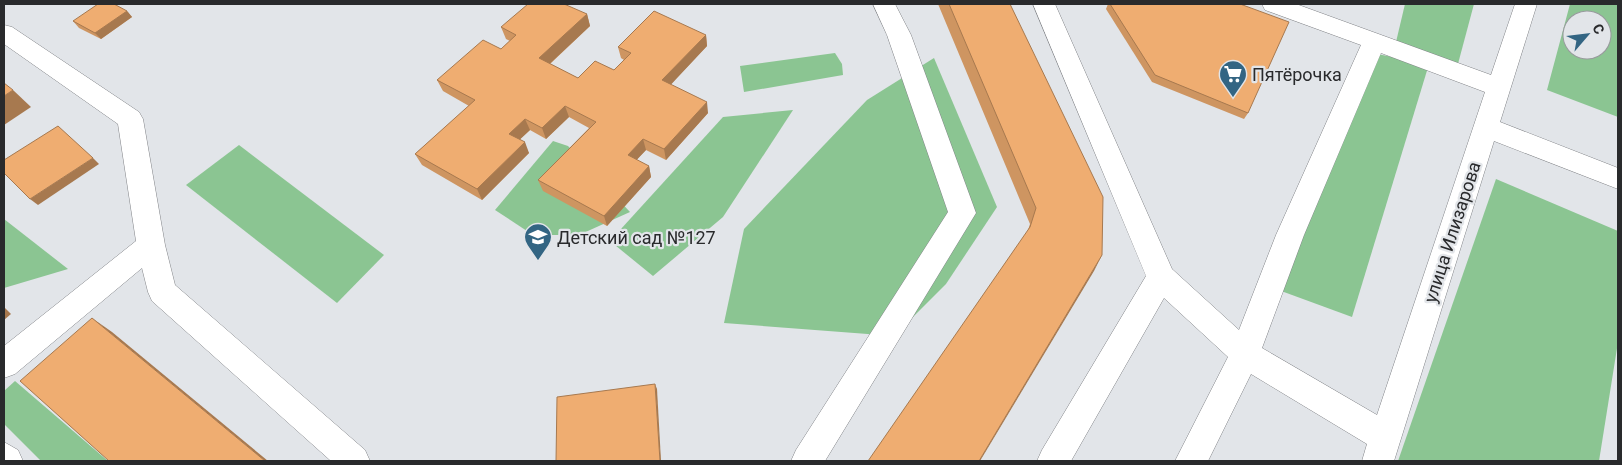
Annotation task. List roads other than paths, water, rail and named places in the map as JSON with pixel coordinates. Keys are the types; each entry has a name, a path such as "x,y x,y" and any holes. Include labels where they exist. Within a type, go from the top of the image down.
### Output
{"street":[{"path":"807,461 962,213 899,35 884,4"},
{"path":"1044,4 1161,277 1245,354 1382,450"},
{"name":"улица Илизарова","path":"1382,450 1526,4"},
{"path":"1286,6 1374,42 1499,87"},
{"path":"4,33 130,119 151,245 162,292 354,461"},
{"path":"1191,461 1245,354 1290,235 1374,42"},
{"path":"1486,127 1618,179"},
{"path":"4,364 151,245"},
{"path":"1053,461 1161,277"},
{"path":"4,458 7,461"}],"place":[{"name":"Пятёрочка","path":"1233,98"},
{"name":"Детский сад №127","path":"538,261"}]}
